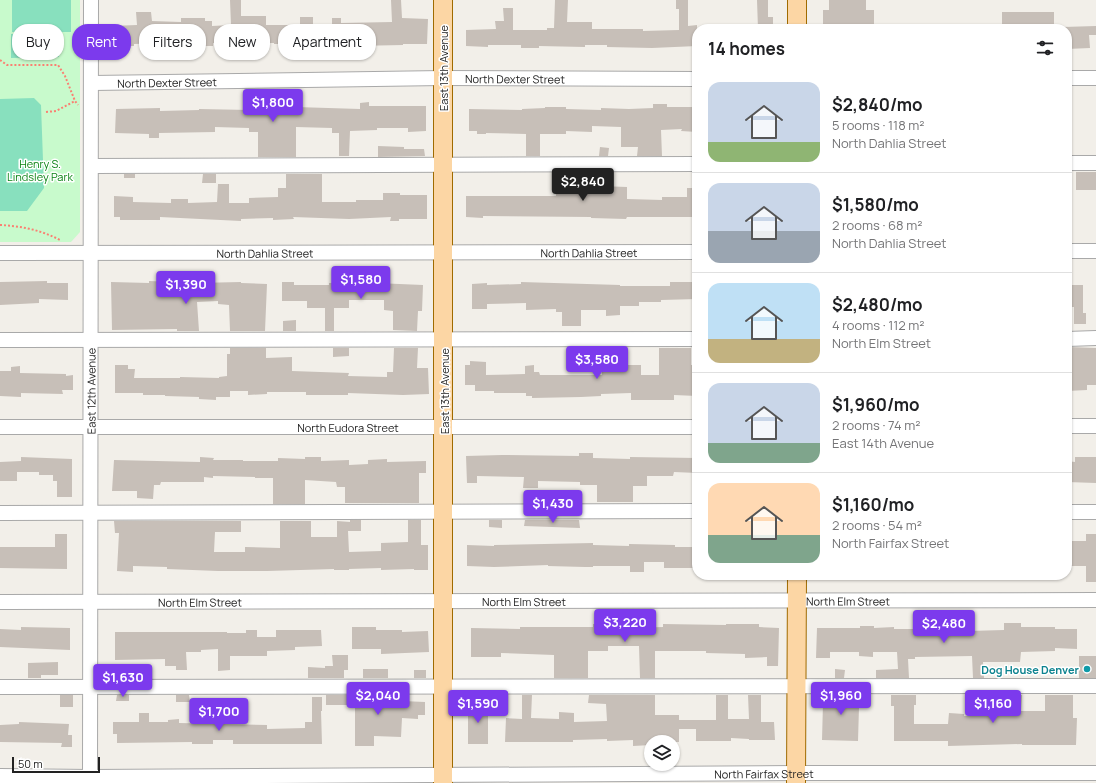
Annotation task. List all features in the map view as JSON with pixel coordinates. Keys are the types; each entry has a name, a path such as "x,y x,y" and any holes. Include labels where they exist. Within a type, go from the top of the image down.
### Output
{"main road":[{"name":"East 13th Avenue","path":"443,0 443,779"},
{"path":"797,0 797,24"},
{"path":"796,778 797,580"}],"street":[{"name":"East 12th Avenue","path":"90,780 92,166 91,0"},
{"name":"North Dexter Street","path":"92,83 443,78 692,78"},
{"path":"1072,78 1096,78"},
{"path":"1072,163 1096,163"},
{"path":"92,166 692,164"},
{"path":"1072,251 1096,251"},
{"name":"North Dahlia Street","path":"0,253 692,252"},
{"path":"0,340 443,338 692,339"},
{"path":"1072,338 1096,338"},
{"path":"1072,426 1096,426"},
{"name":"North Eudora Street","path":"0,427 692,427"},
{"path":"0,513 444,513 692,511"},
{"path":"1072,512 1096,512"},
{"name":"North Elm Street","path":"0,602 797,599 1096,600"},
{"path":"0,687 1096,686"},
{"name":"North Fairfax Street","path":"0,776 90,780 1081,778 1096,773"}],"path":[{"path":"0,60 7,65 58,65 65,76 75,101 56,111 46,112"},
{"path":"0,225 20,226 66,241"}],"green space":[{"name":"Henry S. Lindsley Park","path":"0,0 80,0 80,24 72,24 72,60 80,60 80,232 71,242 0,242"},
{"path":"12,0 71,0 71,32 64,32 64,24 12,24"},
{"path":"11,34 12,34 12,58"},
{"path":"34,98 41,105 44,188 27,211 0,211 0,99"}],"building":[{"path":"230,0 241,0 241,16 266,16 266,24 231,24"},
{"path":"391,0 401,0 402,18 428,19 427,44 376,46 376,24 332,24 332,18 341,18 341,23 392,22"},
{"path":"555,0 568,0 567,22 592,22 592,29 643,29 643,31 679,30 679,9 676,9 676,0 688,0 688,26 692,26 692,46 652,48 585,45 585,47 539,46 539,48 521,48 521,45 488,45 488,47 466,46 466,30 496,29 495,21 504,21 503,8 513,8 513,30 547,30 547,28 554,28"},
{"path":"757,0 768,0 768,17 773,17 773,24 758,24"},
{"path":"829,0 866,0 866,10 874,10 874,24 823,24 823,10 829,10"},
{"path":"136,12 151,12 152,21 181,22 181,18 205,18 205,21 212,21 212,26 214,26 213,46 206,46 206,24 139,24 139,44 131,46 131,25 137,25"},
{"path":"1002,12 1054,12 1054,24 1002,24"},
{"path":"300,17 313,17 313,24 300,24"},
{"path":"270,25 278,25 278,44 270,43"},
{"path":"1096,26 1096,35 1089,35 1090,48 1072,49 1072,27"},
{"path":"369,102 369,106 426,106 426,131 408,132 408,128 377,128 377,130 350,131 349,156 339,156 339,133 332,133 332,128 296,127 296,157 258,157 258,132 249,132 249,128 215,127 215,132 159,133 159,138 149,138 149,134 115,133 116,109 160,108 160,111 199,109 249,110 296,107 360,109 360,103"},
{"path":"653,104 667,104 667,107 692,107 692,132 681,131 682,129 661,130 662,156 637,156 638,147 621,147 621,127 592,126 592,132 566,131 566,134 540,134 540,156 526,156 526,134 477,134 477,131 469,131 469,109 522,110 545,107 566,107 566,109 601,110 601,108 653,108"},
{"path":"378,146 404,147 404,149 424,149 425,156 378,157"},
{"path":"600,147 609,148 608,156 599,156"},
{"path":"1076,172 1096,172 1096,190 1076,190"},
{"path":"557,173 600,173 600,186 627,187 627,199 662,200 662,197 687,197 687,188 692,188 692,217 627,217 626,219 591,217 466,217 466,196 556,196"},
{"path":"124,174 135,174 135,178 124,178"},
{"path":"203,174 216,174 216,183 202,183"},
{"path":"286,174 322,174 322,202 383,200 383,193 400,193 400,195 427,195 427,219 399,219 399,221 390,221 391,217 349,219 293,217 294,219 241,219 241,221 160,217 160,220 120,220 120,217 114,217 114,196 133,197 133,202 171,203 171,199 188,199 188,203 217,202 218,184 229,184 229,203 249,203 249,198 278,197 278,188 286,188"},
{"path":"47,281 47,283 68,283 68,300 39,299 39,303 0,305 0,282"},
{"path":"149,281 197,283 241,282 267,284 265,331 230,331 229,305 218,304 218,301 197,302 199,331 177,331 177,329 112,330 111,282 149,283"},
{"path":"282,282 294,282 294,285 329,285 329,283 352,282 423,285 422,311 418,311 417,331 393,330 393,311 384,310 384,300 349,300 349,308 334,308 334,331 325,331 325,308 307,308 307,301 282,301"},
{"path":"521,282 620,286 670,286 670,282 692,282 692,299 639,302 639,306 620,306 620,315 606,316 606,310 581,310 581,326 562,326 562,312 556,312 556,309 526,310 526,303 487,304 487,309 472,309 472,284 521,284"},
{"path":"1072,285 1083,285 1083,313 1086,313 1086,324 1074,324 1074,307 1072,307"},
{"path":"296,320 296,331 283,331 283,321"},
{"path":"1072,347 1096,348 1096,385 1087,385 1087,390 1072,391"},
{"path":"230,348 266,348 266,358 292,357 292,371 349,373 348,376 387,377 387,372 393,372 394,348 418,348 417,368 428,368 429,394 403,395 348,393 348,395 306,395 306,392 267,392 267,394 248,395 248,391 230,391 230,397 216,397 216,400 199,399 199,397 143,395 143,393 115,393 115,365 128,365 128,369 135,369 134,378 219,378 227,376 227,354 230,354"},
{"path":"333,348 349,348 349,356 333,357"},
{"path":"659,348 691,348 692,396 674,395 674,400 631,400 631,393 601,394 601,396 532,398 532,396 526,396 526,393 494,393 494,391 475,391 475,385 465,385 465,365 470,365 470,361 486,362 486,375 525,374 525,366 534,365 534,372 539,372 540,375 602,375 602,365 641,365 641,375 659,375"},
{"path":"20,366 20,373 66,374 66,376 73,375 73,390 62,390 63,394 21,393 21,397 0,396 0,371 11,371 11,367"},
{"path":"579,453 593,453 593,458 692,458 692,473 674,472 673,476 647,476 647,486 633,486 633,502 597,502 597,485 580,485 580,482 538,481 538,488 523,488 524,477 477,476 477,483 467,483 466,456 579,456"},
{"path":"21,457 72,459 72,497 57,497 57,481 53,481 53,475 39,475 39,472 17,472 17,481 0,481 0,462 21,461"},
{"path":"200,457 214,458 213,460 278,461 278,458 305,459 305,457 321,457 321,461 349,460 349,465 368,464 368,460 387,459 387,462 426,461 426,473 419,473 419,503 345,503 345,487 337,487 336,482 305,480 305,504 273,504 273,478 255,477 213,476 213,478 204,477 204,482 161,482 160,485 154,485 153,499 137,498 137,491 112,491 114,460 200,462"},
{"path":"1075,457 1096,457 1096,483 1072,482 1072,462 1075,462"},
{"path":"350,520 361,520 361,531 348,531 349,552 381,551 381,543 408,542 408,520 421,520 421,545 428,545 428,570 381,570 381,568 349,570 218,571 133,566 133,572 117,571 119,533 115,533 114,521 241,521 241,532 215,532 214,552 245,552 245,547 280,548 280,521 311,521 311,537 337,537 337,521 350,522"},
{"path":"489,520 502,520 502,528 489,527"},
{"path":"525,520 579,520 580,528 524,526"},
{"path":"55,534 67,534 67,569 0,568 0,547 55,547"},
{"path":"1086,534 1096,534 1096,582 1086,582 1086,566 1072,566 1072,541 1086,541"},
{"path":"593,543 593,545 629,546 629,544 675,545 675,547 692,547 692,568 664,568 664,562 644,562 644,572 630,572 630,566 467,566 467,545"},
{"path":"1004,623 1021,623 1021,627 1055,627 1055,629 1077,629 1077,649 1055,648 1055,651 1021,652 1020,662 983,662 984,678 973,678 972,656 915,657 915,659 908,659 909,678 876,678 876,670 898,669 897,652 873,652 873,657 859,656 859,652 830,652 830,658 816,658 817,628 860,628 860,626 874,626 874,628 894,627 894,629 925,629 969,626 969,631 1004,630"},
{"path":"593,624 608,624 608,626 634,628 663,627 663,624 759,624 759,627 779,628 778,666 767,666 767,657 745,658 745,654 706,653 706,651 655,651 655,678 640,678 639,646 608,646 608,651 588,651 588,678 554,678 554,655 501,653 501,657 471,657 471,628 520,629 520,627 593,627"},
{"path":"21,627 70,628 70,650 0,647 0,629 21,630"},
{"path":"352,627 376,627 376,630 402,630 402,632 428,631 429,652 381,654 381,649 352,649"},
{"path":"246,630 257,630 257,637 276,637 276,630 321,630 322,646 295,647 295,650 267,651 267,656 230,656 230,670 218,671 218,649 201,650 201,652 186,652 187,670 176,670 176,666 165,666 165,659 115,660 115,632 246,633"},
{"path":"332,655 348,655 348,670 344,670 344,678 308,678 308,667 325,668 325,666 333,666"},
{"name":"Dog House Denver","path":"1079,656 1096,656 1096,678 1079,678"},
{"path":"58,662 58,675 41,675 41,678 28,678 28,663"},
{"path":"363,669 388,669 388,678 363,678"},
{"path":"835,669 845,670 844,678 835,678"},
{"path":"414,670 426,670 426,678 414,678"},
{"path":"60,695 73,695 73,707 60,707"},
{"path":"117,695 129,695 129,701 116,701"},
{"path":"176,695 189,695 190,702 176,702"},
{"path":"326,695 363,695 363,706 385,706 385,695 402,695 402,701 425,702 425,715 418,715 418,719 402,718 401,737 374,736 374,746 355,746 355,706 326,705"},
{"path":"522,695 532,695 531,718 559,719 559,712 574,713 574,722 607,721 606,704 588,703 589,695 655,695 655,715 679,715 679,720 716,720 716,695 728,695 728,719 749,719 748,695 761,695 761,722 774,722 775,740 731,738 731,741 696,741 696,729 679,729 679,735 644,735 644,745 633,746 633,740 607,741 607,739 573,740 573,742 505,742 506,718 522,719"},
{"path":"815,695 867,695 867,707 859,707 858,741 822,740 823,703 815,703"},
{"path":"891,695 916,695 916,705 914,705 914,724 948,724 949,713 964,714 964,716 1000,716 999,695 1022,695 1021,711 1045,711 1045,695 1073,695 1073,718 1077,718 1076,745 1022,744 948,746 948,741 894,741 894,706 891,706"},
{"path":"312,697 322,697 322,744 233,744 233,740 213,740 213,744 192,744 192,742 117,743 117,734 113,734 113,722 139,722 139,713 149,713 149,722 168,722 168,720 179,719 179,723 267,725 267,729 305,728 305,722 312,722"},
{"path":"468,703 488,703 488,744 468,744"},
{"path":"19,722 69,724 68,735 72,735 72,747 61,747 62,743 0,742 0,725 19,724"}],"place":[{"name":"Dog House Denver","path":"1087,669"}]}
